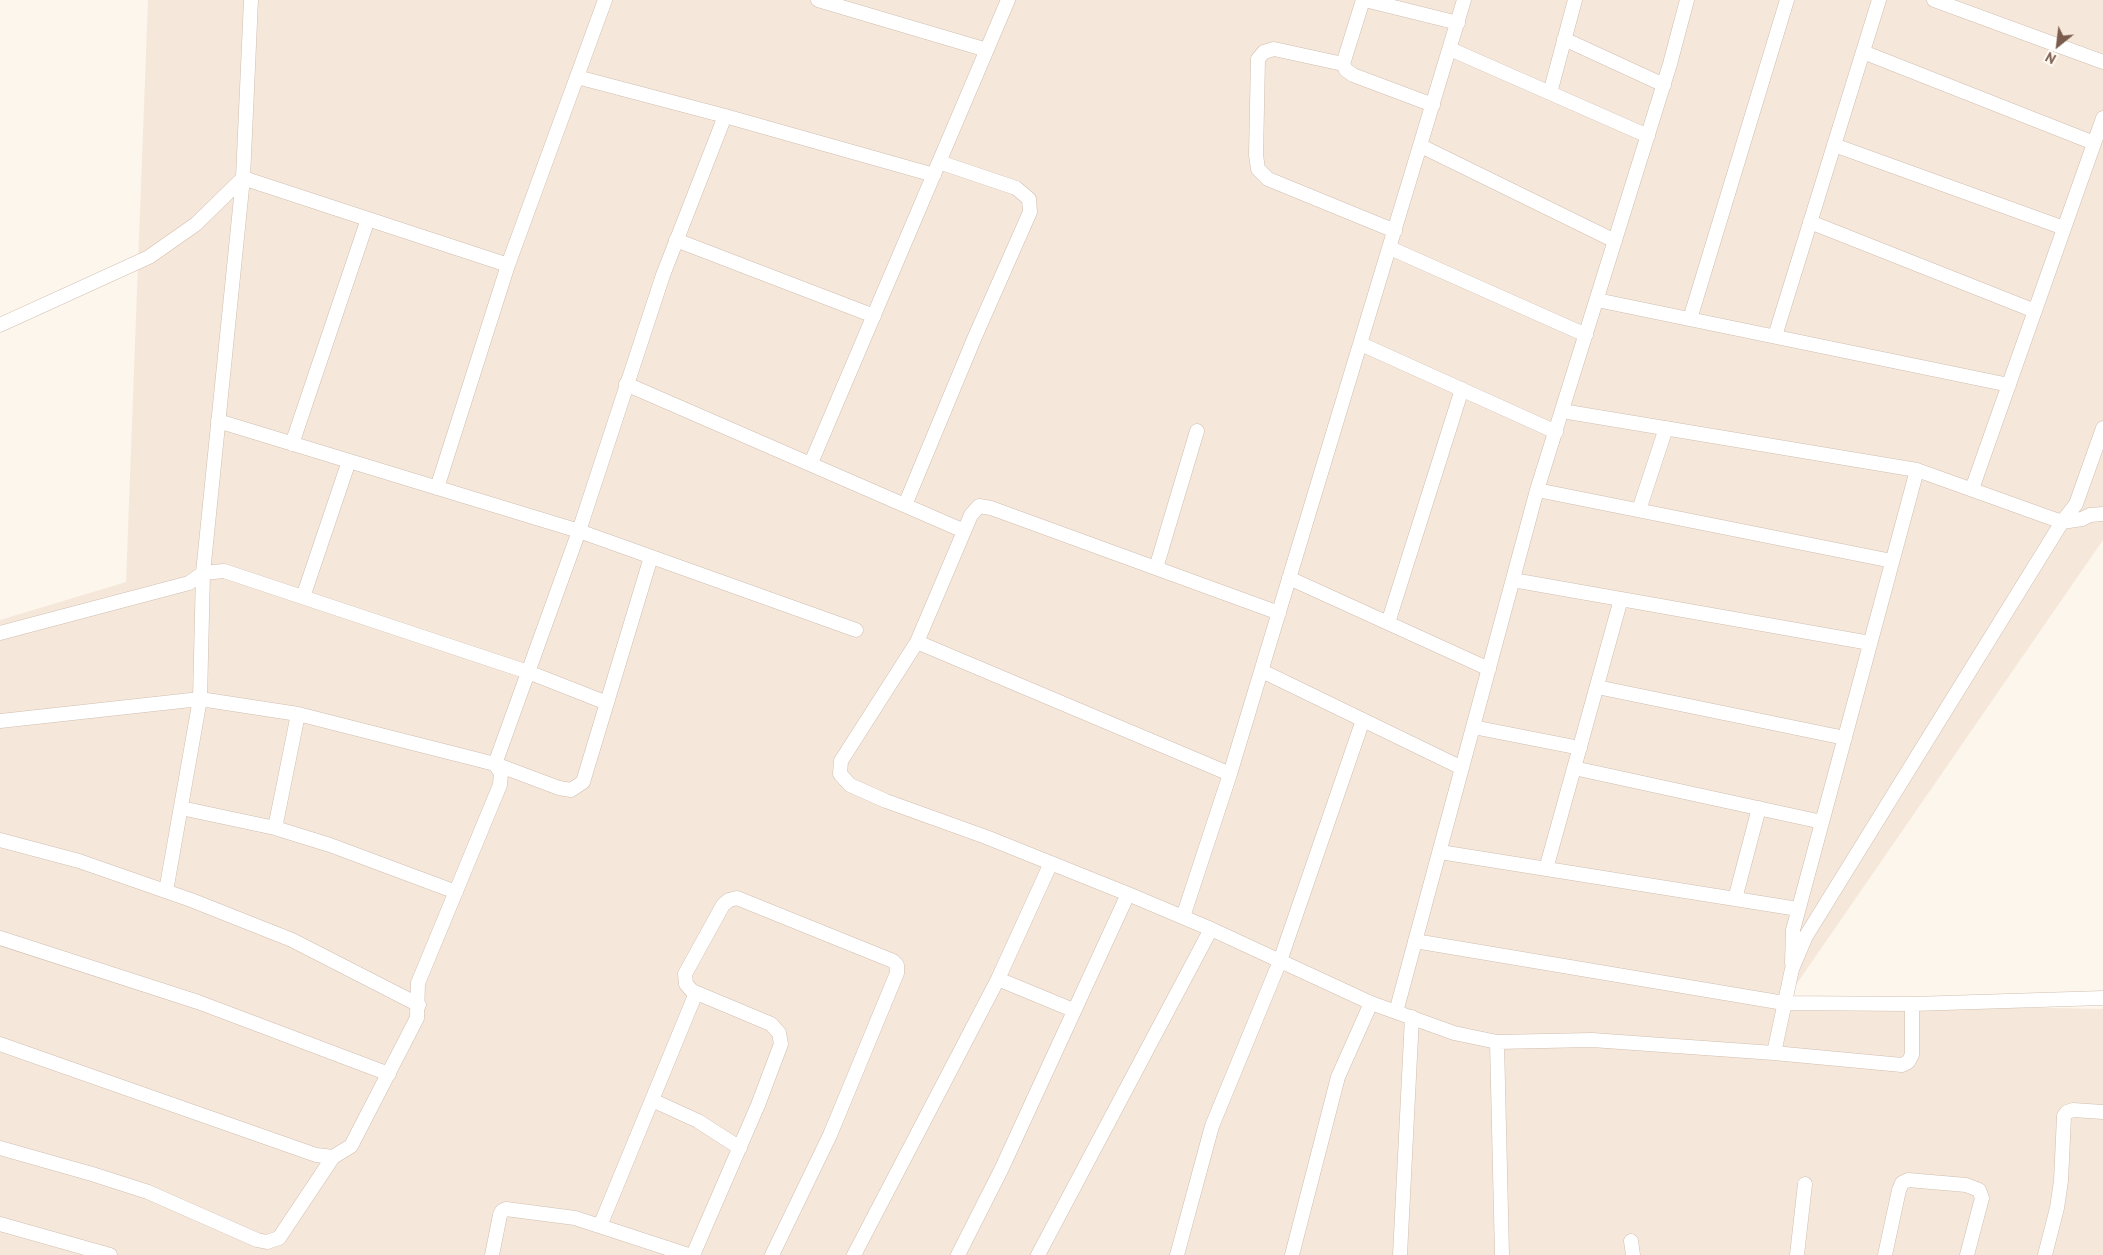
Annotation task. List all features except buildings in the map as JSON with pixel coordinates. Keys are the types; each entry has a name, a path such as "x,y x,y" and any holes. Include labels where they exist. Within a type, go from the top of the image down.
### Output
{"street":[{"path":"166,891 200,699 203,573 243,178 251,0"},
{"path":"436,488 508,264 605,0"},
{"path":"818,0 988,50"},
{"path":"811,463 1008,0"},
{"path":"1433,105 1353,75 1346,70 1343,64 1364,0 1458,23"},
{"path":"1183,918 1262,671 1464,0"},
{"path":"1550,93 1575,0"},
{"path":"1396,1012 1537,490 1664,85 1688,0"},
{"path":"1690,319 1787,0"},
{"path":"1775,336 1879,0"},
{"path":"1934,0 2103,62"},
{"path":"1564,39 1664,85"},
{"path":"1343,64 1274,49 1264,52 1258,59 1256,154 1258,169 1268,179 1395,231"},
{"path":"1450,49 1648,136"},
{"path":"1862,52 2094,143"},
{"path":"576,77 725,116 934,175"},
{"path":"494,764 579,531 626,384 676,240 725,116"},
{"path":"1972,489 2103,118"},
{"path":"1834,145 2064,228"},
{"path":"1421,146 1615,241"},
{"path":"906,505 974,339 1030,212 1029,199 1016,188 940,162"},
{"path":"243,178 508,264"},
{"path":"0,325 149,257 196,224 243,178"},
{"path":"292,444 368,219"},
{"path":"1810,222 2035,311"},
{"path":"676,240 874,316"},
{"path":"1390,248 1586,335"},
{"path":"1597,300 2009,385"},
{"path":"1361,344 1556,432"},
{"path":"626,384 811,463 958,529"},
{"path":"1388,622 1462,389"},
{"path":"1562,411 1917,470 2062,522 2082,519 2090,514 2103,514"},
{"path":"218,421 579,531 856,630"},
{"path":"1639,510 1666,428"},
{"path":"1774,1053 1792,969 1806,936 2062,522 2076,504 2103,428"},
{"path":"1156,568 1197,432"},
{"path":"303,597 348,461"},
{"path":"1792,969 1793,930 1798,909 1917,470"},
{"path":"1537,490 1892,561"},
{"path":"1279,613 991,508 979,506 958,529 917,642 841,761 840,774 850,785 886,801 986,837 1050,865 1128,894 1210,929 1371,1003 1454,1033 1497,1042 1592,1040 1774,1053 1902,1065 1908,1062 1912,1055 1912,1004"},
{"path":"0,721 200,699 298,714 494,764 559,788 571,790 583,782 651,557"},
{"path":"0,633 189,583 203,573 224,571 528,672 607,703"},
{"path":"1290,578 1489,669"},
{"path":"1513,580 1870,643"},
{"path":"1546,869 1621,599"},
{"path":"917,642 1230,774"},
{"path":"1262,671 1462,768"},
{"path":"1597,687 1844,738"},
{"path":"275,828 298,714"},
{"path":"1177,1255 1212,1126 1280,961 1363,720"},
{"path":"1473,727 1580,748"},
{"path":"0,1148 148,1192 257,1240 267,1242 279,1238 333,1157 351,1146 417,1018 419,1005 418,983 500,785 502,773 494,764"},
{"path":"1574,768 1822,822"},
{"path":"181,808 275,828 330,845 456,892"},
{"path":"1735,899 1759,808"},
{"path":"0,840 80,861 166,891 292,940 419,1005"},
{"path":"1440,852 1798,909"},
{"path":"854,1255 998,979 1050,865"},
{"path":"958,1255 1001,1170 1128,894"},
{"path":"693,1255 758,1105 781,1044 779,1033 771,1024 696,993 686,984 685,974 723,905 729,900 738,898 893,961 897,966 897,973 830,1135 772,1255"},
{"path":"1038,1255 1210,929"},
{"path":"0,938 198,1002 389,1074"},
{"path":"1415,941 1784,1003 1912,1004 2103,998"},
{"path":"998,979 1073,1010"},
{"path":"600,1226 696,993"},
{"path":"1292,1255 1338,1077 1371,1003"},
{"path":"1400,1253 1412,1017"},
{"path":"1497,1042 1502,1255"},
{"path":"0,1044 316,1155 333,1157"},
{"path":"652,1100 698,1121 740,1148"},
{"path":"2045,1255 2057,1208 2061,1181 2064,1116 2067,1112 2073,1110 2103,1112"},
{"path":"1885,1255 1899,1190 1902,1183 1908,1180 1966,1185 1979,1190 1982,1198 1967,1255"},
{"path":"1797,1255 1805,1184"},
{"path":"492,1255 500,1215 506,1209 575,1218 688,1255"},
{"path":"0,1224 110,1255"},
{"path":"1631,1241 1633,1255"}],"shaded area":[{"path":"148,0 2103,0 2103,540 1780,1008 1857,1004 2103,1009 2103,1255 0,1255 0,620 126,582"}]}
